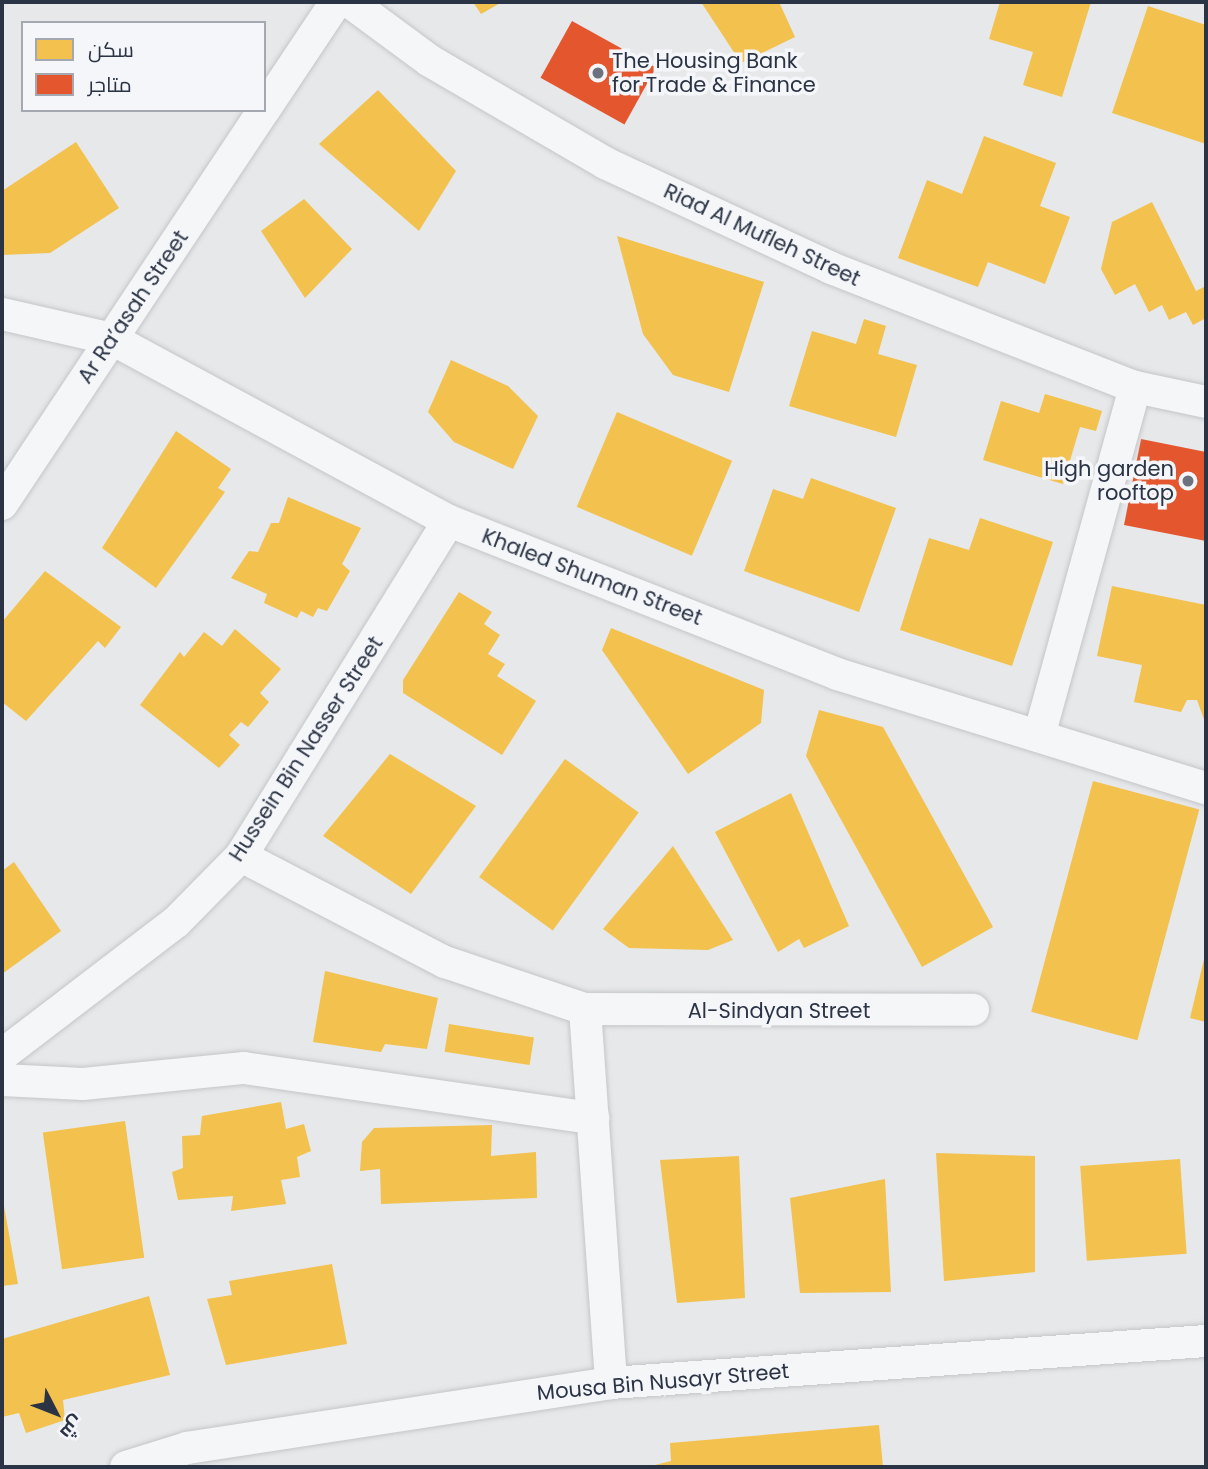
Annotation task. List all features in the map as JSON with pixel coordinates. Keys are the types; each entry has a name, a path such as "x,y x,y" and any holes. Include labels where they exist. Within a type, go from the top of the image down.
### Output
{"street":[{"name":"Ar Ra’asah Street","path":"266,107 336,2"},
{"name":"Riad Al Mufleh Street","path":"350,2 430,61 605,163 831,268 1135,387 1206,402"},
{"name":"Ar Ra’asah Street","path":"2,504 263,112"},
{"name":"Khaled Shuman Street","path":"2,314 112,339 449,521 837,674 1206,788"},
{"path":"1039,736 1135,387"},
{"name":"Hussein Bin Nasser Street","path":"2,1055 176,922 241,856 449,521"},
{"name":"Al-Sindyan Street","path":"241,856 445,962 585,1009 973,1010"},
{"path":"585,1009 611,1383"},
{"path":"2,1080 83,1084 244,1068 593,1118"},
{"name":"Mousa Bin Nusayr Street","path":"126,1467 187,1448 611,1383 1206,1341"}],"building: سكن":[{"path":"473,2 502,2 481,14"},
{"path":"701,2 779,2 795,37 741,63"},
{"path":"1000,2 1091,2 1062,97 1023,85 1033,52 989,39"},
{"path":"1148,6 1206,25 1206,144 1112,113"},
{"path":"378,90 456,171 419,231 319,144"},
{"path":"984,136 1056,163 1040,206 1070,217 1045,284 988,262 978,287 898,258 927,180 962,194"},
{"path":"76,142 119,208 50,253 2,255 2,191"},
{"path":"304,199 352,249 305,298 261,231"},
{"path":"1152,202 1196,291 1206,286 1206,318 1193,325 1186,312 1169,320 1162,305 1149,312 1135,284 1115,295 1101,269 1112,222"},
{"path":"617,236 764,282 729,392 673,375 643,334"},
{"path":"864,319 886,326 878,354 917,365 896,437 789,406 812,331 856,344"},
{"path":"451,360 508,386 538,416 513,469 454,442 428,412"},
{"path":"1045,394 1102,411 1096,431 1080,427 1063,484 983,460 1001,401 1039,413"},
{"path":"617,412 732,461 692,556 577,507"},
{"path":"176,431 231,469 218,488 225,492 156,588 102,548"},
{"path":"811,478 896,508 859,612 744,571 773,489 803,499"},
{"path":"288,497 361,528 342,564 350,571 327,611 318,608 313,617 301,611 297,618 264,603 267,594 231,578 249,551 258,552 271,523 279,523"},
{"path":"980,518 1053,542 1012,666 900,630 929,538 969,550"},
{"path":"45,571 121,627 105,648 98,641 26,721 2,702 2,622"},
{"path":"1112,586 1206,605 1206,725 1197,700 1187,700 1181,712 1134,702 1142,665 1097,656"},
{"path":"459,592 492,612 484,624 500,635 488,654 505,664 497,676 536,701 502,755 403,693 403,680"},
{"path":"611,628 764,690 761,723 688,774 602,650"},
{"path":"235,629 281,669 260,693 269,702 248,727 241,722 229,735 240,745 219,768 140,705 180,652 184,657 204,632 222,646"},
{"path":"819,710 883,727 993,927 922,967 806,756"},
{"path":"390,754 476,806 411,894 323,836"},
{"path":"565,759 639,812 553,931 479,877"},
{"path":"1093,781 1199,809 1137,1040 1031,1012"},
{"path":"791,793 849,926 804,948 799,939 778,952 715,832"},
{"path":"673,846 733,940 708,950 629,948 603,929"},
{"path":"14,862 61,931 2,974 2,871"},
{"path":"1206,955 1206,1022 1190,1018"},
{"path":"325,971 438,998 427,1049 385,1044 381,1052 313,1042"},
{"path":"449,1024 534,1037 530,1065 445,1052"},
{"path":"281,1102 286,1129 304,1124 311,1151 297,1157 300,1177 281,1180 286,1204 231,1211 233,1196 178,1200 172,1172 183,1168 182,1136 200,1135 202,1116"},
{"path":"125,1121 144,1258 62,1269 43,1133"},
{"path":"492,1125 491,1156 536,1152 537,1198 381,1204 380,1169 360,1171 362,1142 374,1128"},
{"path":"936,1153 1035,1156 1035,1272 944,1281"},
{"path":"739,1156 745,1298 677,1303 660,1160"},
{"path":"1180,1159 1187,1254 1087,1261 1080,1166"},
{"path":"885,1179 891,1292 800,1293 790,1198"},
{"path":"2,1195 18,1284 2,1286"},
{"path":"332,1264 347,1344 226,1365 207,1299 232,1295 229,1281"},
{"path":"149,1296 170,1375 63,1400 65,1420 26,1433 19,1413 2,1417 2,1339"},
{"path":"879,1425 883,1467 647,1467 671,1461 670,1443"}],"building: متاجر":[{"name":"The Housing Bank for Trade & Finance","path":"572,21 656,68 624,124 540,78"},
{"path":"1141,439 1206,452 1206,541 1124,525"}],"place":[{"name":"The Housing Bank for Trade & Finance","path":"598,73"},
{"name":"High garden rooftop","path":"1188,481"}]}
